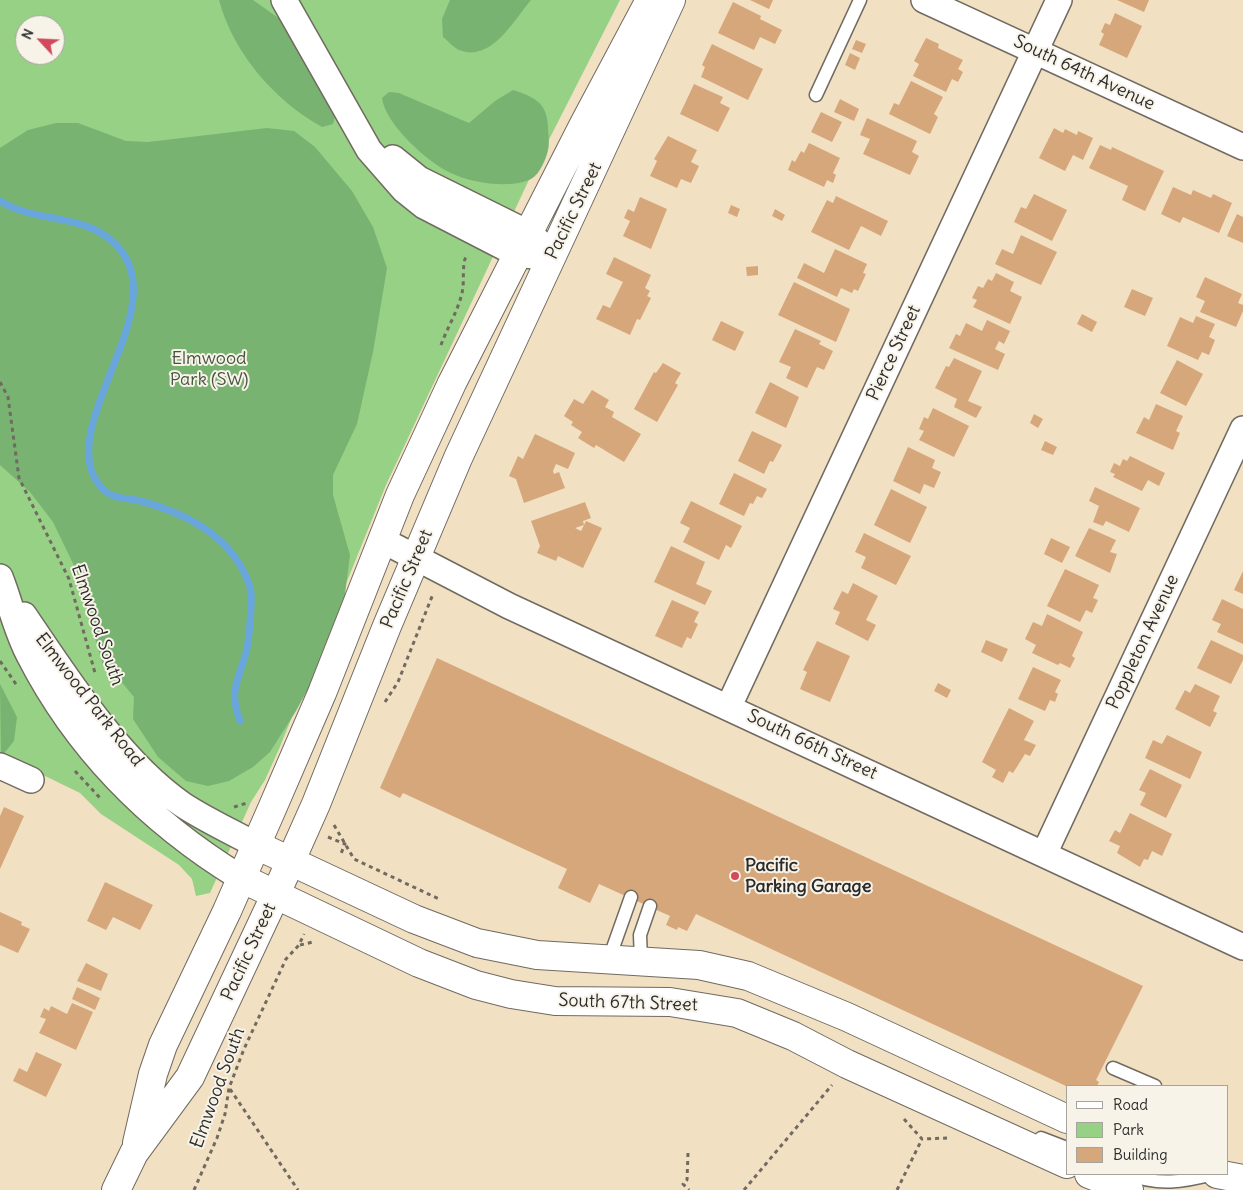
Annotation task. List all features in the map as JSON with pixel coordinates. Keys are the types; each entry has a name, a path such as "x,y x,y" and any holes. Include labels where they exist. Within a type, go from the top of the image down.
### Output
{"main road":[{"name":"Pacific Street","path":"134,1153 162,1045 256,845 322,693 382,540 452,383 522,243 650,0"},
{"name":"Pacific Street","path":"116,1190 134,1153 190,1077 275,896 458,458 671,0"},
{"name":"Elmwood Park Road","path":"256,845 291,861"},
{"path":"291,861 414,919 477,944 516,953 641,960 714,968 748,976 847,1017 1066,1119"},
{"name":"South 67th Street","path":"241,878 275,896 419,963 476,985 511,994 555,1001 670,1002 736,1013 793,1036 847,1064 1066,1164"},
{"path":"625,1001 653,987 688,988 766,998 798,997"},
{"path":"1092,1175 1129,1190"},
{"path":"1222,1175 1243,1179"}],"street":[{"path":"284,0 344,107 381,147 418,179 522,243 541,242 551,258"},
{"name":"South 64th Avenue","path":"924,0 1243,147"},
{"name":"Pierce Street","path":"729,706 1059,0"},
{"name":"Poppleton Avenue","path":"1044,854 1243,430"},
{"name":"South 66th Street","path":"382,540 509,606 729,706 1243,947"},
{"name":"Elmwood Park Road","path":"2,581 48,651 124,751 153,780 182,804 256,845"},
{"name":"Elmwood Park Road","path":"2,581 28,653 50,692 78,734 142,806 207,857 241,878"},
{"path":"0,766 31,780"}],"lane":[{"path":"816,95 860,0"},
{"path":"609,959 631,898"},
{"path":"641,960 640,935 650,906"},
{"path":"1114,1068 1153,1085"},
{"path":"921,1097 960,1104 1066,1148"},
{"path":"1132,1175 1161,1183 1185,1182 1210,1175"}],"path":[{"name":"Elmwood South","path":"0,382 8,397 10,406 19,478 68,579 97,678"},
{"path":"379,708 391,697 433,593 444,573"},
{"path":"232,808 252,802"},
{"path":"334,820 335,828 354,859 444,901"},
{"name":"Elmwood South","path":"194,1190 217,1138 225,1114 229,1088 244,1049 286,959 299,945"},
{"path":"744,1190 835,1082"},
{"path":"229,1088 298,1190"},
{"path":"898,1190 922,1139"},
{"path":"688,1153 687,1180 682,1184 689,1190"}],"green space":[{"name":"Elmwood Park (SW)","path":"0,0 620,0 534,169 386,485 279,749 265,780 251,802 210,893 196,896 192,879 179,865 101,814 80,793 0,754"},
{"path":"219,0 253,0 284,22 337,109 333,124 322,127 305,116 288,104 258,74 234,39"},
{"path":"450,0 531,0 501,37 481,50 471,52 459,50 443,37 442,19"},
{"path":"513,90 533,98 542,106 547,119 549,147 546,158 537,174 531,179 513,184 492,184 471,180 453,174 432,162 399,131 385,108 382,98 389,92 399,93 469,123 495,101"},
{"name":"Elmwood Park (SW)","path":"56,123 78,123 126,141 148,142 267,128 294,131 315,147 352,191 373,227 387,268 373,352 357,424 333,475 333,495 350,555 344,602 328,652 296,711 270,752 253,767 229,781 208,786 186,781 158,757 133,719 134,697 120,680 103,665 95,638 93,605 53,522 30,492 0,465 0,148 28,130"},
{"path":"0,684 17,717 14,741 1,757"}],"building":[{"path":"750,0 773,0 769,9"},
{"path":"1117,0 1149,0 1144,12"},
{"path":"733,2 761,16 760,19 782,30 775,44 760,37 754,50 718,33"},
{"path":"1115,13 1142,26 1127,58 1099,45 1104,34 1101,32 1105,23 1110,25"},
{"path":"926,38 939,44 938,48 963,60 958,69 963,72 958,82 952,79 946,92 913,76 919,64 914,61"},
{"path":"856,40 866,44 862,53 852,49"},
{"path":"712,44 763,69 748,100 701,77 705,67 702,65"},
{"path":"850,53 860,58 855,70 845,65"},
{"path":"911,81 943,97 934,114 938,117 930,134 889,114 894,103 899,105"},
{"path":"694,84 723,97 720,103 730,108 718,132 680,114"},
{"path":"840,99 859,109 854,121 834,112"},
{"path":"821,112 842,122 832,142 811,132"},
{"path":"867,118 917,141 912,152 919,156 910,175 863,154 870,139 860,135"},
{"path":"1054,128 1063,133 1065,129 1077,135 1078,131 1093,138 1083,160 1073,155 1065,171 1039,158"},
{"path":"668,136 697,150 691,162 699,166 691,183 681,179 677,188 650,176 657,161 654,159"},
{"path":"809,143 840,158 833,173 836,175 833,183 827,180 824,187 788,170 792,160 795,162 801,151 804,153"},
{"path":"1100,145 1111,150 1112,147 1164,171 1145,211 1122,200 1128,186 1089,168"},
{"path":"1173,187 1191,195 1193,190 1211,198 1213,194 1232,203 1219,233 1183,217 1180,223 1161,214"},
{"path":"1034,194 1067,210 1052,241 1014,222 1021,207 1026,209"},
{"path":"836,196 888,221 881,236 861,226 849,250 811,232 827,200 833,203"},
{"path":"640,197 667,209 651,249 623,236 630,221 624,218 628,209 634,212"},
{"path":"731,205 740,209 737,217 728,213"},
{"path":"775,209 785,215 782,221 772,216"},
{"path":"1237,214 1243,217 1243,243 1227,236"},
{"path":"1021,235 1057,252 1041,285 995,264 1002,249 1013,254"},
{"path":"835,249 867,264 863,273 866,274 858,291 854,289 852,293 841,288 837,297 797,278 804,263 824,273"},
{"path":"614,257 651,275 645,288 650,291 647,296 651,298 640,320 637,319 630,335 596,319 603,305 610,308 623,282 606,274"},
{"path":"758,266 758,275 747,276 746,267"},
{"path":"996,273 1014,282 1010,291 1022,297 1010,324 973,307 977,300 972,298 978,286 983,288 988,279 992,281"},
{"path":"1205,277 1242,294 1238,303 1243,305 1243,311 1236,327 1200,312 1205,301 1196,297"},
{"path":"794,282 850,309 836,342 778,315"},
{"path":"1132,289 1153,298 1145,316 1124,307"},
{"path":"1082,314 1097,322 1092,332 1077,324"},
{"path":"1196,316 1215,324 1209,337 1215,340 1209,355 1202,352 1198,360 1167,346 1180,317 1193,323"},
{"path":"987,320 1010,331 1004,344 999,341 995,349 1005,354 998,370 949,348 956,334 960,336 966,323 982,331"},
{"path":"721,321 744,332 735,351 712,340"},
{"path":"795,329 821,341 819,344 833,351 824,370 817,367 807,388 786,378 791,367 779,362"},
{"path":"954,358 982,371 968,401 982,407 976,418 954,407 957,399 935,388 946,366 949,367"},
{"path":"1177,360 1203,374 1186,406 1160,393"},
{"path":"663,363 681,373 675,383 678,385 657,422 634,409 654,372 656,373"},
{"path":"770,382 799,397 786,428 755,413"},
{"path":"592,390 609,400 605,407 614,412 612,417 641,434 624,462 596,445 594,448 578,438 582,432 571,425 573,422 564,416 574,399 583,404"},
{"path":"1156,404 1183,416 1176,431 1180,433 1173,450 1136,433 1144,417 1149,420"},
{"path":"933,408 969,426 954,457 919,440 924,431 919,429 924,417 928,419"},
{"path":"1034,414 1043,419 1038,428 1030,423"},
{"path":"752,431 782,445 773,462 770,461 764,474 738,461"},
{"path":"535,434 575,453 568,469 556,464 553,471 554,474 559,472 565,488 524,503 516,479 509,476 518,456 523,459"},
{"path":"1045,441 1057,447 1053,455 1041,450"},
{"path":"908,447 935,460 932,468 941,472 934,488 924,484 920,494 893,481"},
{"path":"1130,456 1165,473 1159,486 1148,480 1142,491 1113,477 1115,474 1110,472 1114,463 1120,466 1123,459 1127,461"},
{"path":"734,473 767,489 762,498 757,496 753,504 750,503 744,516 719,504"},
{"path":"1095,487 1140,508 1129,532 1106,521 1103,526 1093,522 1099,506 1089,501"},
{"path":"891,489 927,507 910,543 874,525"},
{"path":"691,501 742,526 731,548 726,545 719,560 683,542 690,528 680,523"},
{"path":"585,502 591,518 583,521 584,525 586,521 602,528 583,568 558,556 556,561 537,553 540,546 531,521","holes":["584,525 581,531 575,528"]},
{"path":"1089,528 1116,540 1110,552 1117,554 1110,573 1075,556"},
{"path":"864,533 911,556 896,585 861,568 866,557 855,552"},
{"path":"1051,538 1070,547 1062,563 1044,554"},
{"path":"671,546 705,562 696,584 712,591 705,605 654,582"},
{"path":"1065,569 1099,585 1093,598 1098,600 1092,613 1086,610 1080,622 1047,606"},
{"path":"1243,571 1243,594 1234,590"},
{"path":"853,583 878,596 866,620 876,625 868,641 835,624 840,612 833,609 842,591 848,594"},
{"path":"1222,599 1243,609 1243,644 1217,632 1221,624 1212,620"},
{"path":"672,600 699,612 694,622 698,624 691,639 687,637 682,648 655,636"},
{"path":"1047,614 1083,632 1072,656 1075,658 1070,668 1060,663 1058,665 1032,653 1036,645 1025,639 1033,622 1042,626"},
{"path":"986,640 1008,649 1002,662 981,652"},
{"path":"1211,640 1243,655 1243,660 1231,684 1197,668"},
{"path":"817,641 850,656 830,702 800,689 807,672 803,670"},
{"name":"Pacific Parking Garage","path":"437,658 1143,986 1096,1080 1099,1082 1098,1085 1066,1086 696,914 687,931 678,927 677,930 666,925 670,916 599,884 590,903 558,888 567,869 403,793 400,798 380,788"},
{"path":"1033,667 1061,680 1055,692 1058,694 1055,702 1050,700 1045,711 1018,699"},
{"path":"938,683 951,690 947,698 934,691"},
{"path":"1195,684 1220,696 1213,711 1217,713 1210,727 1175,709 1185,690 1190,693"},
{"path":"1009,708 1034,721 1024,740 1036,745 1030,756 1025,754 1013,773 1009,771 1003,783 992,777 996,770 982,762"},
{"path":"1167,735 1202,752 1190,779 1145,758 1153,740 1162,744"},
{"path":"1150,769 1182,785 1166,818 1140,805 1146,793 1139,790"},
{"path":"4,807 24,816 0,869 0,816"},
{"path":"1130,813 1172,834 1162,856 1152,851 1148,860 1144,859 1140,867 1117,853 1120,846 1109,841 1115,830 1120,833"},
{"path":"105,882 153,905 140,930 113,917 106,930 87,921"},
{"path":"0,912 22,922 21,925 30,929 18,953 0,945"},
{"path":"86,963 108,974 101,991 77,981"},
{"path":"77,987 100,998 95,1010 72,999"},
{"path":"72,1003 93,1012 76,1050 39,1033 46,1019 40,1017 44,1008 49,1011 51,1006 67,1014"},
{"path":"36,1052 62,1064 46,1097 13,1081 19,1068 27,1072"}],"waterway":[{"path":"0,201 28,213 72,222 99,232 112,241 129,264 133,291 129,321 95,414 89,443 91,469 100,486 112,495 156,505 197,524 221,541 240,565 251,592 248,643 235,688 235,702 240,721"}],"place":[{"name":"Pacific Parking Garage","path":"735,876"}]}
